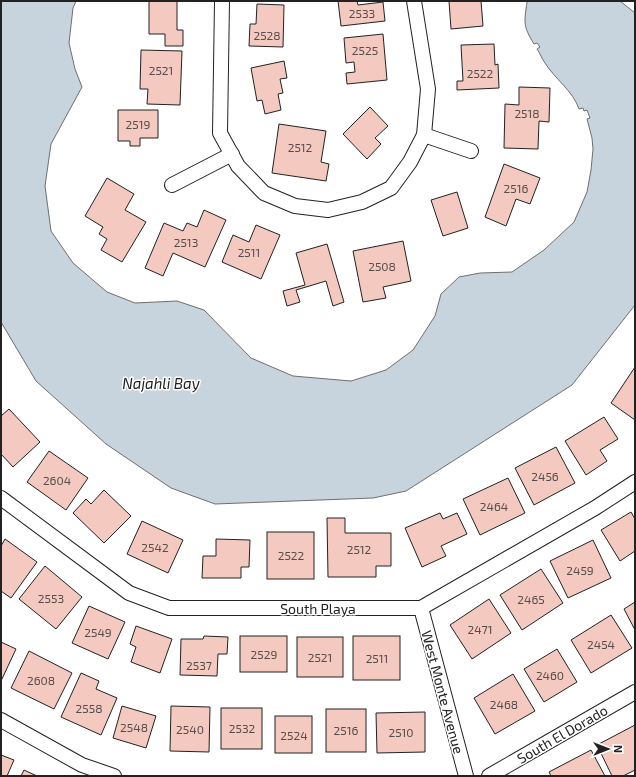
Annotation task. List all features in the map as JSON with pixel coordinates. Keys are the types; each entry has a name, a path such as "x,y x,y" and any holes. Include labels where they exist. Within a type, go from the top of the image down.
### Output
{"street":[{"path":"222,1 220,133 238,166 264,193 295,206 328,210 362,202 391,188 410,162 424,134 428,89 414,1"},
{"path":"424,134 471,151"},
{"path":"172,185 232,154"},
{"name":"South Playa","path":"1,498 129,594 169,608 421,608 595,508 635,482"},
{"name":"West Monte Avenue","path":"421,608 466,776"},
{"name":"South El Dorado","path":"489,776 635,692"},
{"path":"1,720 82,765 114,776"}],"water":[{"name":"Najahli Bay","path":"1,1 76,1 73,8 69,43 75,69 82,87 51,144 45,186 51,231 73,263 107,292 135,303 177,301 204,310 251,358 293,376 351,381 386,370 413,350 435,316 441,294 459,277 480,273 512,272 544,250 574,222 587,192 591,170 593,149 587,119 590,118 587,110 584,111 583,108 579,109 573,96 549,69 537,49 540,47 537,43 534,44 530,38 525,24 527,1 620,1 635,13 635,305 572,385 406,491 373,498 215,504 171,488 106,444 36,381 1,322"}],"building":[{"path":"149,1 177,1 177,30 183,30 183,46 165,46 165,34 149,34"},
{"path":"338,1 357,1 358,5 383,2 385,21 341,26"},
{"path":"449,1 481,1 483,26 451,29"},
{"path":"257,4 284,5 283,47 249,46 250,24 256,24"},
{"path":"383,34 387,80 347,84 346,73 355,72 354,62 346,63 344,38"},
{"path":"494,44 495,65 498,64 499,88 457,90 457,81 463,81 461,45"},
{"path":"141,50 182,51 180,105 147,104 148,89 140,89"},
{"path":"284,61 287,78 280,79 283,93 278,94 281,110 265,114 262,100 257,101 251,68"},
{"path":"519,87 550,88 549,122 539,121 538,149 504,148 505,104 519,105"},
{"path":"370,107 388,126 375,138 381,144 367,159 343,134"},
{"path":"118,110 158,110 158,138 140,138 140,146 130,146 130,141 118,141"},
{"path":"279,124 326,131 321,162 329,164 326,181 272,173"},
{"path":"504,164 540,178 530,204 516,199 506,226 485,217"},
{"path":"107,178 134,194 125,210 146,222 122,262 101,250 107,239 99,234 103,227 85,216"},
{"path":"457,192 468,228 443,236 431,200"},
{"path":"204,210 226,220 205,267 173,253 163,276 145,268 164,223 183,231 187,223 197,227"},
{"path":"256,225 280,235 261,279 222,262 233,235 249,242"},
{"path":"403,241 411,281 383,287 386,298 363,302 353,251"},
{"path":"327,244 344,302 333,306 326,281 296,290 300,302 287,306 283,291 305,285 296,253"},
{"path":"635,367 635,420 611,403"},
{"path":"9,409 40,442 13,467 1,454 1,416"},
{"path":"604,417 618,439 600,450 607,461 586,475 565,441"},
{"path":"556,447 575,483 534,505 515,468"},
{"path":"49,451 88,478 66,510 27,482"},
{"path":"508,478 525,513 480,535 463,499"},
{"path":"104,490 131,516 104,543 73,513 86,499 91,504"},
{"path":"631,512 635,519 635,551 620,561 601,530"},
{"path":"440,513 443,519 457,513 467,534 441,546 446,556 422,567 405,528"},
{"path":"327,518 345,518 345,533 391,533 391,566 376,566 376,577 328,577"},
{"path":"142,521 183,540 168,573 127,554"},
{"path":"267,532 314,532 314,579 267,579"},
{"path":"5,539 37,562 11,598 1,591 1,546"},
{"path":"216,539 250,540 249,567 241,567 241,578 202,578 203,556 216,556"},
{"path":"593,540 611,578 568,598 550,561"},
{"path":"45,566 82,597 56,629 19,599"},
{"path":"541,569 563,603 522,630 500,595"},
{"path":"489,599 511,633 472,659 450,625"},
{"path":"635,602 635,630 624,609"},
{"path":"89,606 125,622 108,659 72,643"},
{"path":"611,615 632,648 591,673 571,640"},
{"path":"136,626 172,639 160,673 131,662 136,647 130,644"},
{"path":"204,636 228,637 227,654 218,654 217,676 180,675 181,639 203,639"},
{"path":"240,636 287,636 287,672 240,672"},
{"path":"353,636 400,636 400,680 353,680"},
{"path":"297,637 343,637 343,677 297,677"},
{"path":"1,642 16,649 1,681"},
{"path":"557,649 577,682 544,702 524,669"},
{"path":"29,651 72,673 54,709 11,688"},
{"path":"81,673 99,681 96,689 117,698 101,735 61,717"},
{"path":"513,674 535,711 495,734 474,698"},
{"path":"122,706 156,716 146,748 113,738"},
{"path":"171,706 210,707 209,752 170,751"},
{"path":"221,708 262,708 262,749 221,749"},
{"path":"326,709 366,709 366,752 326,752"},
{"path":"425,712 425,752 377,753 376,713"},
{"path":"275,716 312,716 312,753 275,753"},
{"path":"635,725 635,770 623,776 612,776 597,745"},
{"path":"591,750 605,776 551,776 549,772"},
{"path":"1,755 14,760 7,776 1,776"},
{"path":"24,770 37,776 21,776"}]}
